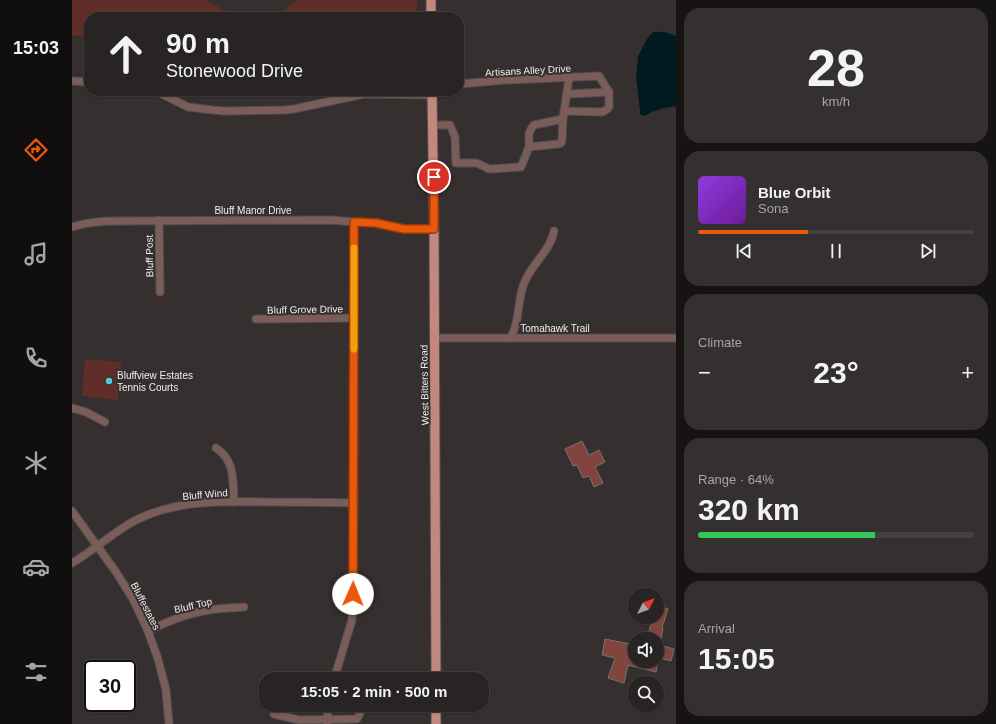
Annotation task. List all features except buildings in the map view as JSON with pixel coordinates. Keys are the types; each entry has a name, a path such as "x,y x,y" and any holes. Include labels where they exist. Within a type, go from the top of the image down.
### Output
{"main road":[{"path":"431,0 431,12"},
{"name":"West Bitters Road","path":"432,96 436,418 436,672"},
{"path":"436,712 436,724"}],"street":[{"name":"Artisans Alley Drive","path":"464,84 506,80 599,76 609,92"},
{"path":"529,147 561,143 569,78"},
{"path":"72,81 84,82"},
{"path":"433,125 450,125 455,137 456,163 477,163 489,169 521,167 529,147 529,134 534,125 564,115 602,112 609,107 609,92 567,94"},
{"path":"165,96 188,106 224,111 294,109 355,96"},
{"name":"Bluff Post","path":"159,220 160,292"},
{"name":"Bluff Manor Drive","path":"72,226 104,221 331,220 376,223 404,229 434,229"},
{"path":"336,672 352,620 354,503 354,222"},
{"path":"510,338 515,327 523,284 550,243 554,231"},
{"name":"Bluff Grove Drive","path":"256,319 353,318"},
{"name":"Tomahawk Trail","path":"435,338 676,338"},
{"path":"72,408 86,412 105,422"},
{"path":"216,448 223,452 230,463 233,479 234,502"},
{"name":"Bluff Wind","path":"72,563 122,528 137,520 154,513 188,504 234,502 354,503"},
{"name":"Bluffestates","path":"72,511 116,572 133,600 148,631 158,659 166,690 169,724"},
{"name":"Bluff Top","path":"148,631 168,621 189,614 244,607"},
{"path":"327,722 328,712"},
{"path":"274,714 299,720 327,722 357,719 360,712"}],"shaded area":[{"path":"72,0 206,0 227,12 84,12 84,36 72,35"},
{"path":"297,0 417,0 417,12 283,12"},
{"path":"85,359 121,362 118,400 82,396"}],"water":[{"path":"653,32 665,32 676,36 676,106 664,108 643,116 640,114 636,77 638,56 647,39"}],"slow traffic":[{"path":"354,248 354,349"}],"place":[{"name":"Bluffview Estates Tennis Courts","path":"109,381"}],"route":[{"path":"353,594 354,222 376,223 404,229 434,229 434,177"}]}
